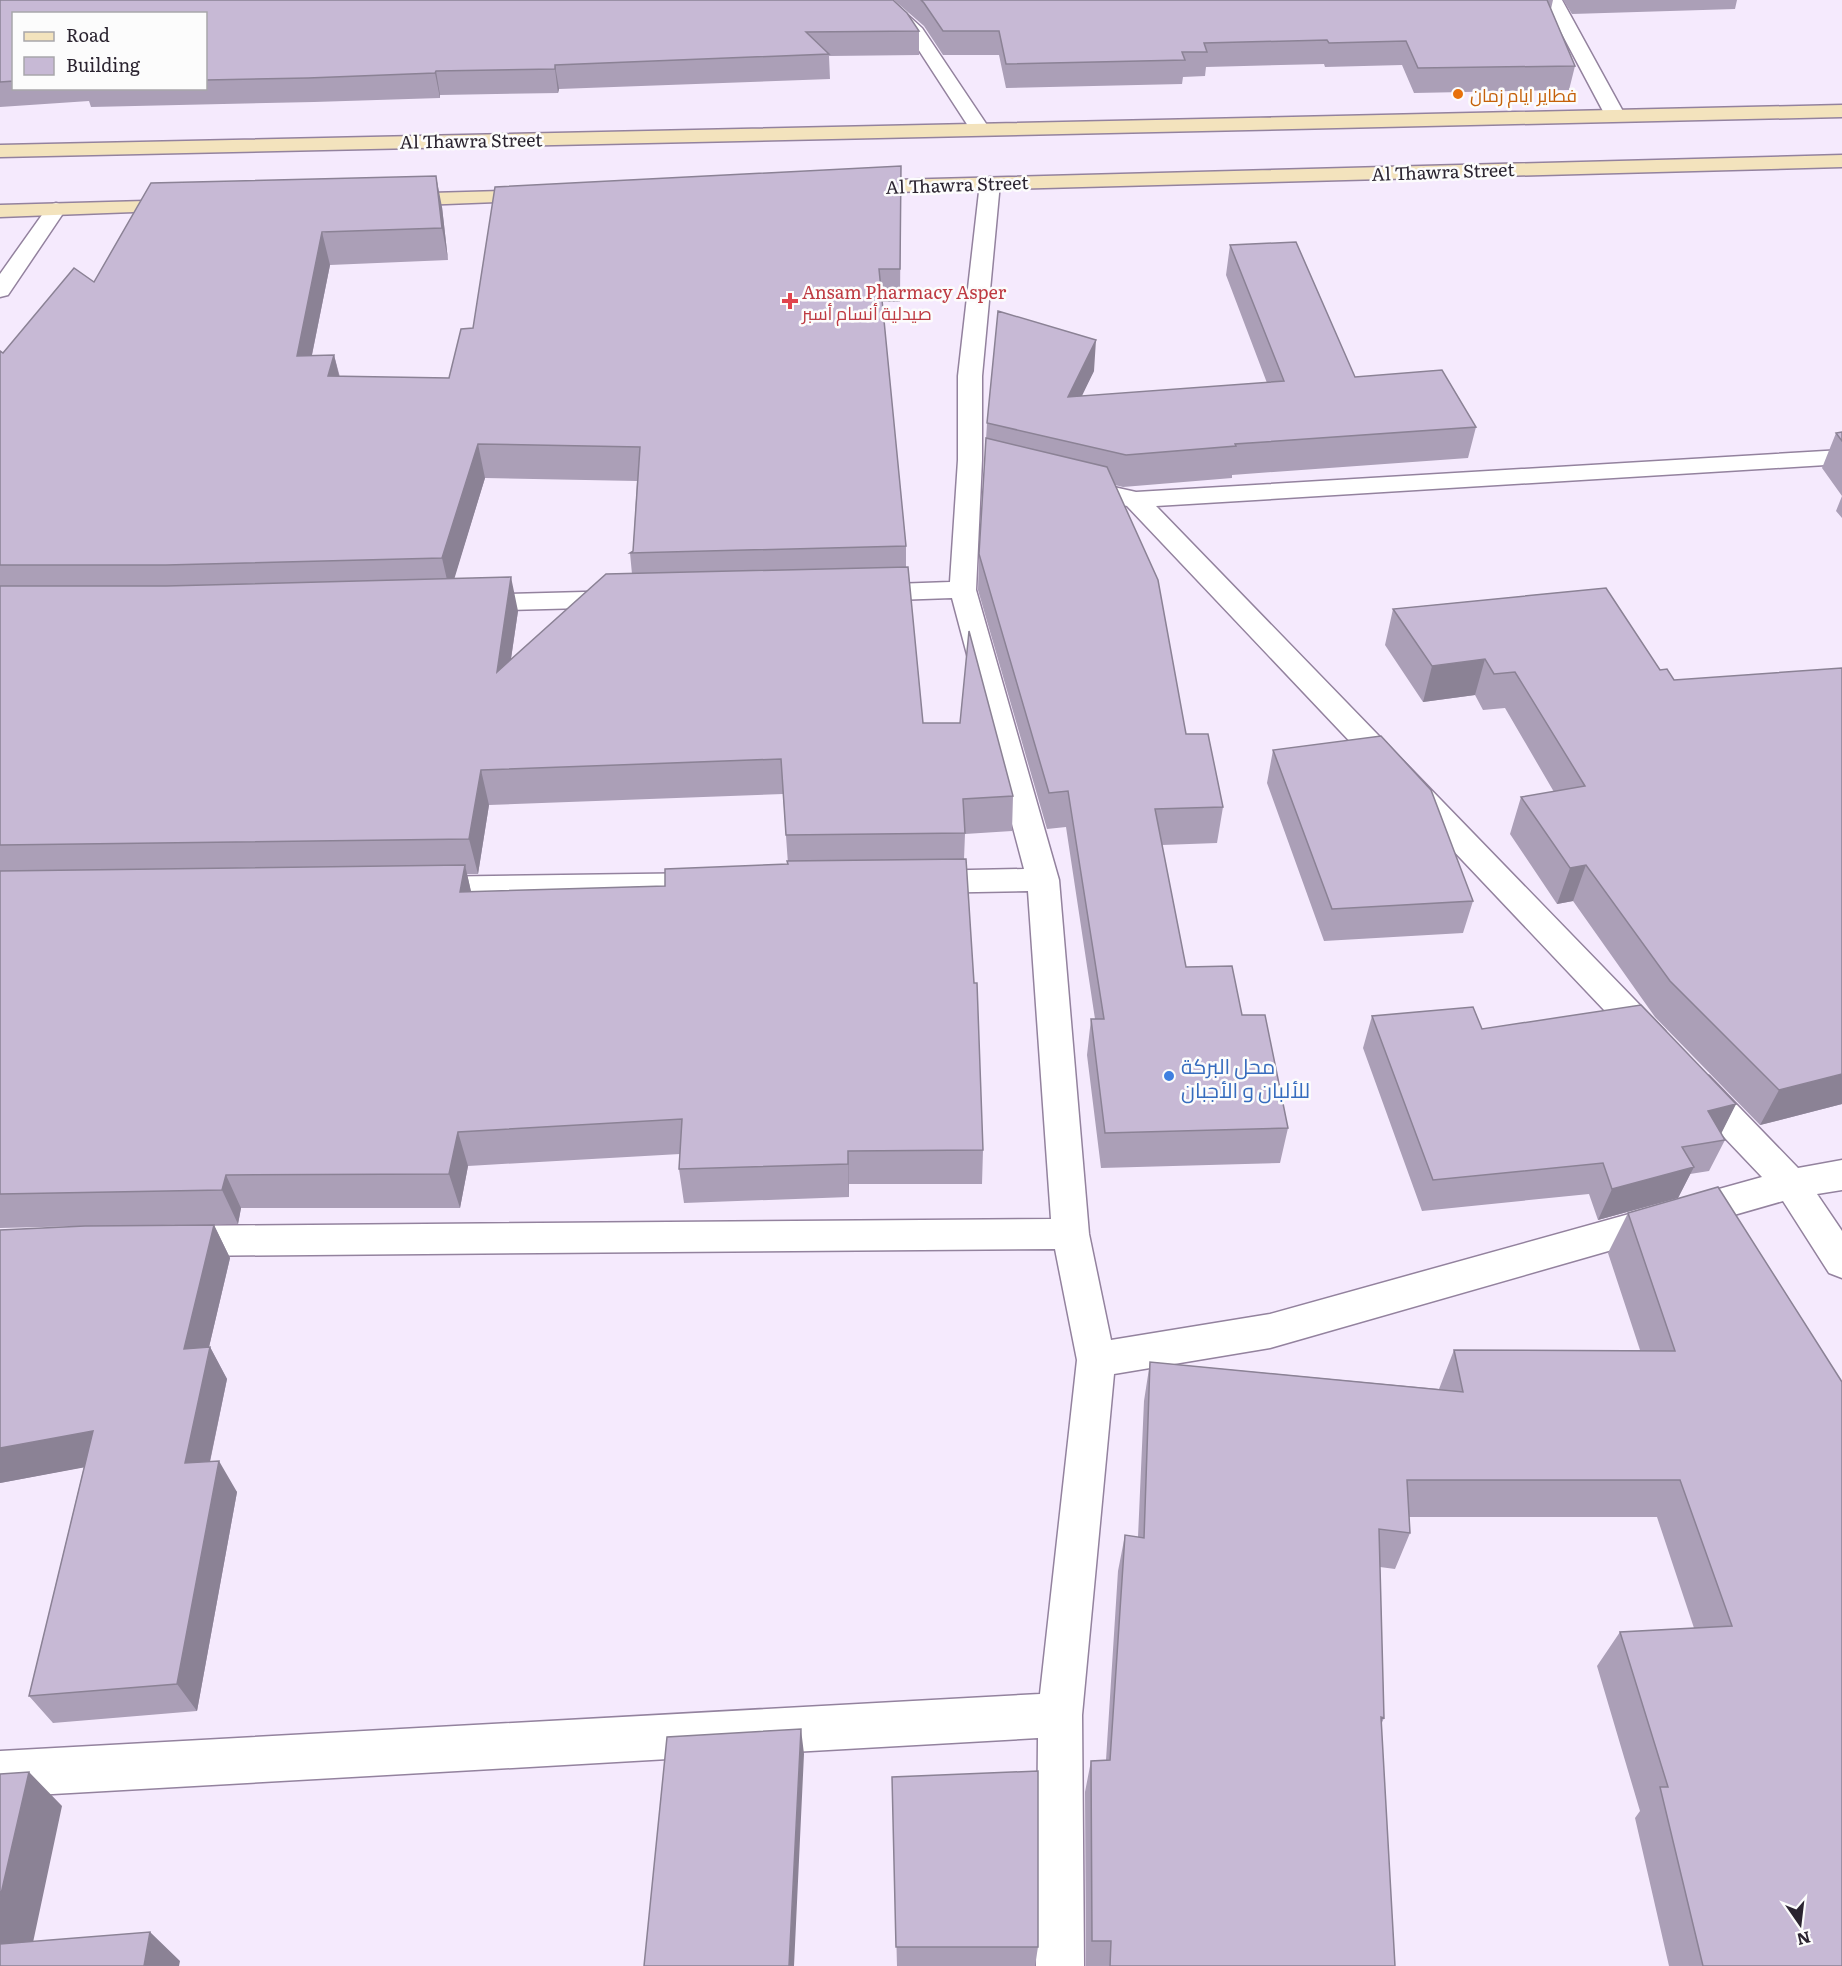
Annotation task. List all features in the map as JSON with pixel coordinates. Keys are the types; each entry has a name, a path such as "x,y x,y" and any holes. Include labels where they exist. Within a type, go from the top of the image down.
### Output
{"main road":[{"name":"Al Thawra Street","path":"0,151 1842,111"},
{"name":"Al Thawra Street","path":"834,188 1842,161"},
{"path":"380,200 559,195"},
{"path":"0,211 200,205"}],"street":[{"path":"881,0 916,32 979,128"},
{"path":"1553,0 1615,115"},
{"path":"990,183 970,376 981,463 963,590 1043,880 1071,1234 1096,1360 1060,1715 1060,1966"},
{"path":"0,290 56,209"},
{"path":"1048,479 1137,501 1842,457"},
{"path":"1137,501 1791,1184 1842,1262"},
{"path":"844,593 963,590"},
{"path":"452,603 642,598"},
{"path":"888,882 1043,880"},
{"path":"398,888 733,884"},
{"path":"1096,1360 1270,1331 1791,1184 1842,1175"},
{"path":"140,1241 1071,1234"},
{"path":"0,1774 1060,1715"}],"building":[{"path":"0,0 893,0 907,13 919,31 806,32 829,54 555,65 555,69 207,80 207,12 12,12 12,81 0,82"},
{"path":"921,0 1547,0 1575,66 1418,68 1406,41 1329,43 1327,40 1204,43 1207,52 1182,52 1185,60 1006,64 999,31 943,31"},
{"path":"901,166 900,269 879,269 906,546 630,553 633,551 640,447 478,444 442,558 166,565 0,565 0,351 3,353 74,268 94,282 151,183 436,176 442,228 322,232 297,356 334,355 328,376 449,378 461,329 473,328 495,187"},
{"path":"1296,242 1355,377 1442,370 1476,427 1235,444 1236,446 1126,455 987,423 998,311 1096,340 1068,397 1284,381 1230,245"},
{"path":"1842,432 1842,441 1836,433"},
{"path":"986,438 1107,467 1158,580 1186,734 1208,734 1223,807 1155,809 1186,967 1232,966 1242,1015 1265,1015 1288,1128 1105,1133 1091,1019 1104,1019 1068,791 1049,793 979,554"},
{"path":"908,567 923,723 960,723 969,631 1013,796 963,799 965,833 786,835 781,759 481,770 469,839 0,845 0,586 166,586 511,577 497,672 606,574"},
{"path":"1606,588 1660,670 1667,669 1674,680 1842,668 1842,1074 1779,1090 1670,981 1586,865 1570,868 1521,797 1585,786 1515,672 1494,674 1485,659 1432,666 1393,609"},
{"path":"1381,736 1431,790 1473,901 1332,909 1273,750"},
{"path":"966,859 974,983 977,983 983,1150 848,1151 848,1164 679,1169 682,1119 458,1132 449,1174 226,1175 222,1190 0,1194 0,871 465,865 460,892 665,886 665,869 788,864 787,861"},
{"path":"1641,1005 1736,1104 1708,1111 1725,1140 1682,1147 1694,1167 1612,1189 1603,1163 1433,1180 1372,1016 1473,1007 1482,1029"},
{"path":"1718,1187 1842,1382 1842,1966 1703,1966 1660,1787 1668,1787 1620,1632 1732,1626 1680,1480 1407,1480 1410,1533 1379,1529 1384,1718 1381,1717 1395,1966 1110,1966 1111,1941 1092,1941 1091,1761 1110,1760 1125,1535 1144,1538 1150,1362 1463,1392 1454,1350 1675,1351 1628,1213"},
{"path":"214,1225 184,1349 210,1347 185,1463 219,1461 177,1684 29,1696 93,1431 0,1448 0,1230 85,1226"},
{"path":"801,1729 789,1966 644,1966 667,1737"},
{"path":"1038,1771 1038,1947 896,1947 892,1777"},
{"path":"29,1772 0,1898 0,1774"},
{"path":"150,1932 144,1966 0,1966 0,1944"}],"place":[{"name":"فطاير ايام زمان","path":"1458,94"},
{"name":"Ansam Pharmacy Asper صيدلية أنسام أسبر","path":"790,301"},
{"name":"محل البركة للألبان و الأجبان","path":"1169,1076"}]}
